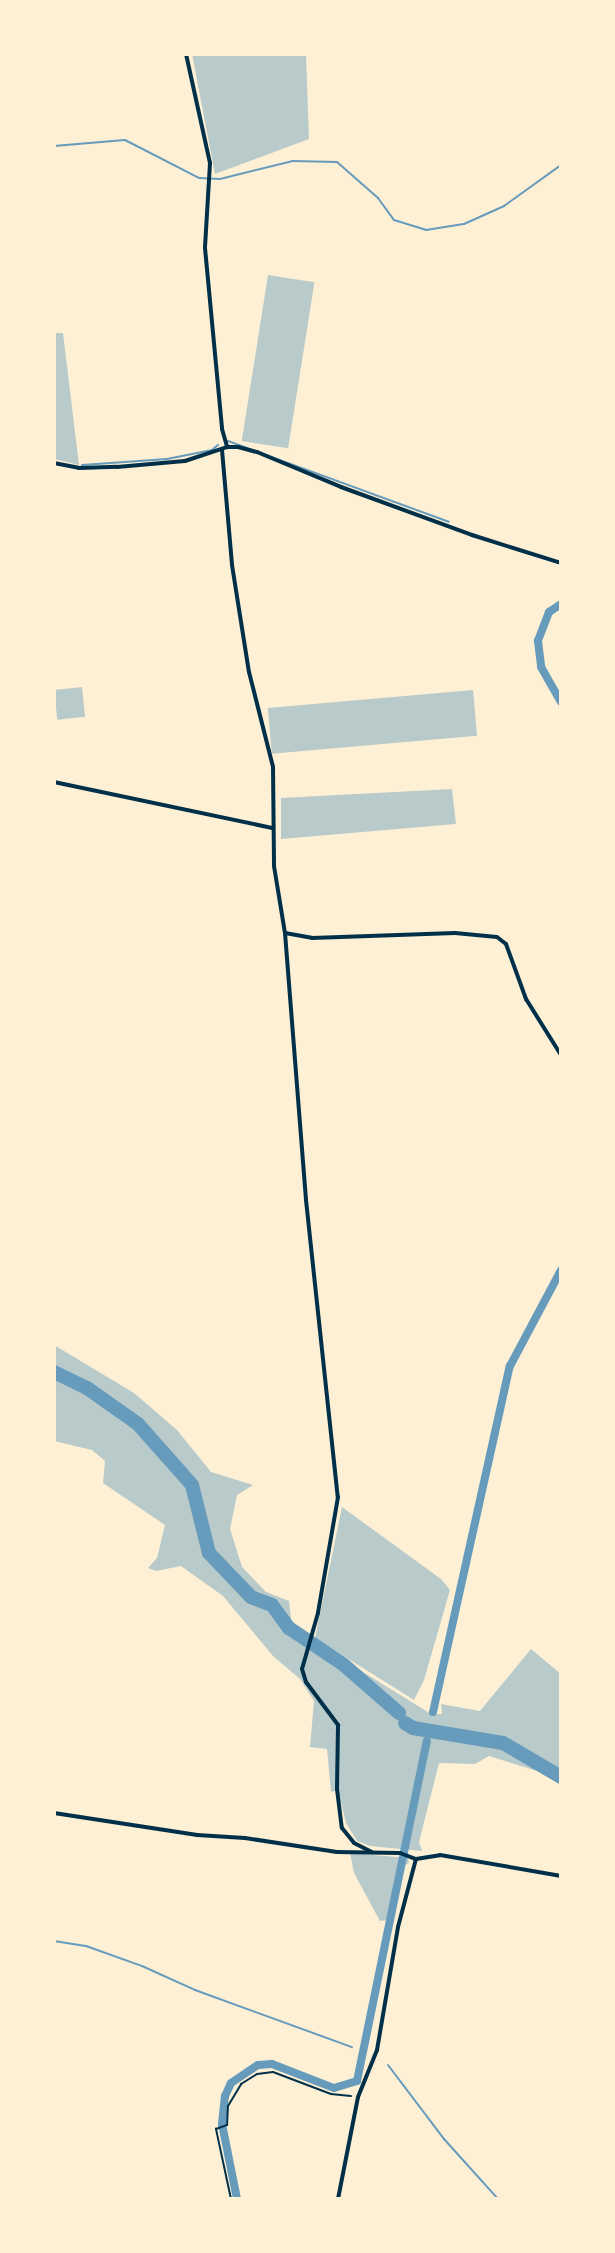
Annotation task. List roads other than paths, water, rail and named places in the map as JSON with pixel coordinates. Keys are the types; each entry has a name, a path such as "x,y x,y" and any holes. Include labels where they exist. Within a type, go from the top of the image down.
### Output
{"street":[{"path":"186,54 211,176 205,248 222,429 241,619 249,672 273,767 272,828 285,933 306,1200 338,1497 302,1669 306,1682 338,1725 337,1789 342,1828 354,1843 372,1852"},
{"path":"54,463 79,468 117,467 185,461 225,448 257,452 472,535 561,563"},
{"path":"54,782 272,828"},
{"path":"285,933 312,938 455,933 497,937 506,944 526,999 561,1055"},
{"path":"54,1813 337,1852 400,1853 416,1859 440,1855 561,1876"},
{"path":"338,2199 358,2097 377,2050 398,1927 416,1859"}],"waterway":[{"path":"54,146 125,140 199,178 220,179 293,161 337,162 378,198 394,220 426,230 464,224 504,206 561,165"},
{"path":"228,441 449,522"},
{"path":"82,465 167,459 212,450 218,445"},
{"path":"561,604 549,612 538,641 541,667 561,702"},
{"path":"433,1712 510,1366 561,1270"},
{"path":"54,1372 87,1388 138,1424 192,1485 209,1553 251,1597 272,1605 289,1628 344,1665 399,1713"},
{"path":"405,1723 413,1728 503,1743 561,1777"},
{"path":"237,2199 222,2124 225,2096 231,2083 258,2065 272,2064 334,2088 357,2081 427,1741"},
{"path":"54,1941 86,1946 142,1966 195,1990 352,2047"},
{"path":"388,2065 444,2139 498,2199"}]}
